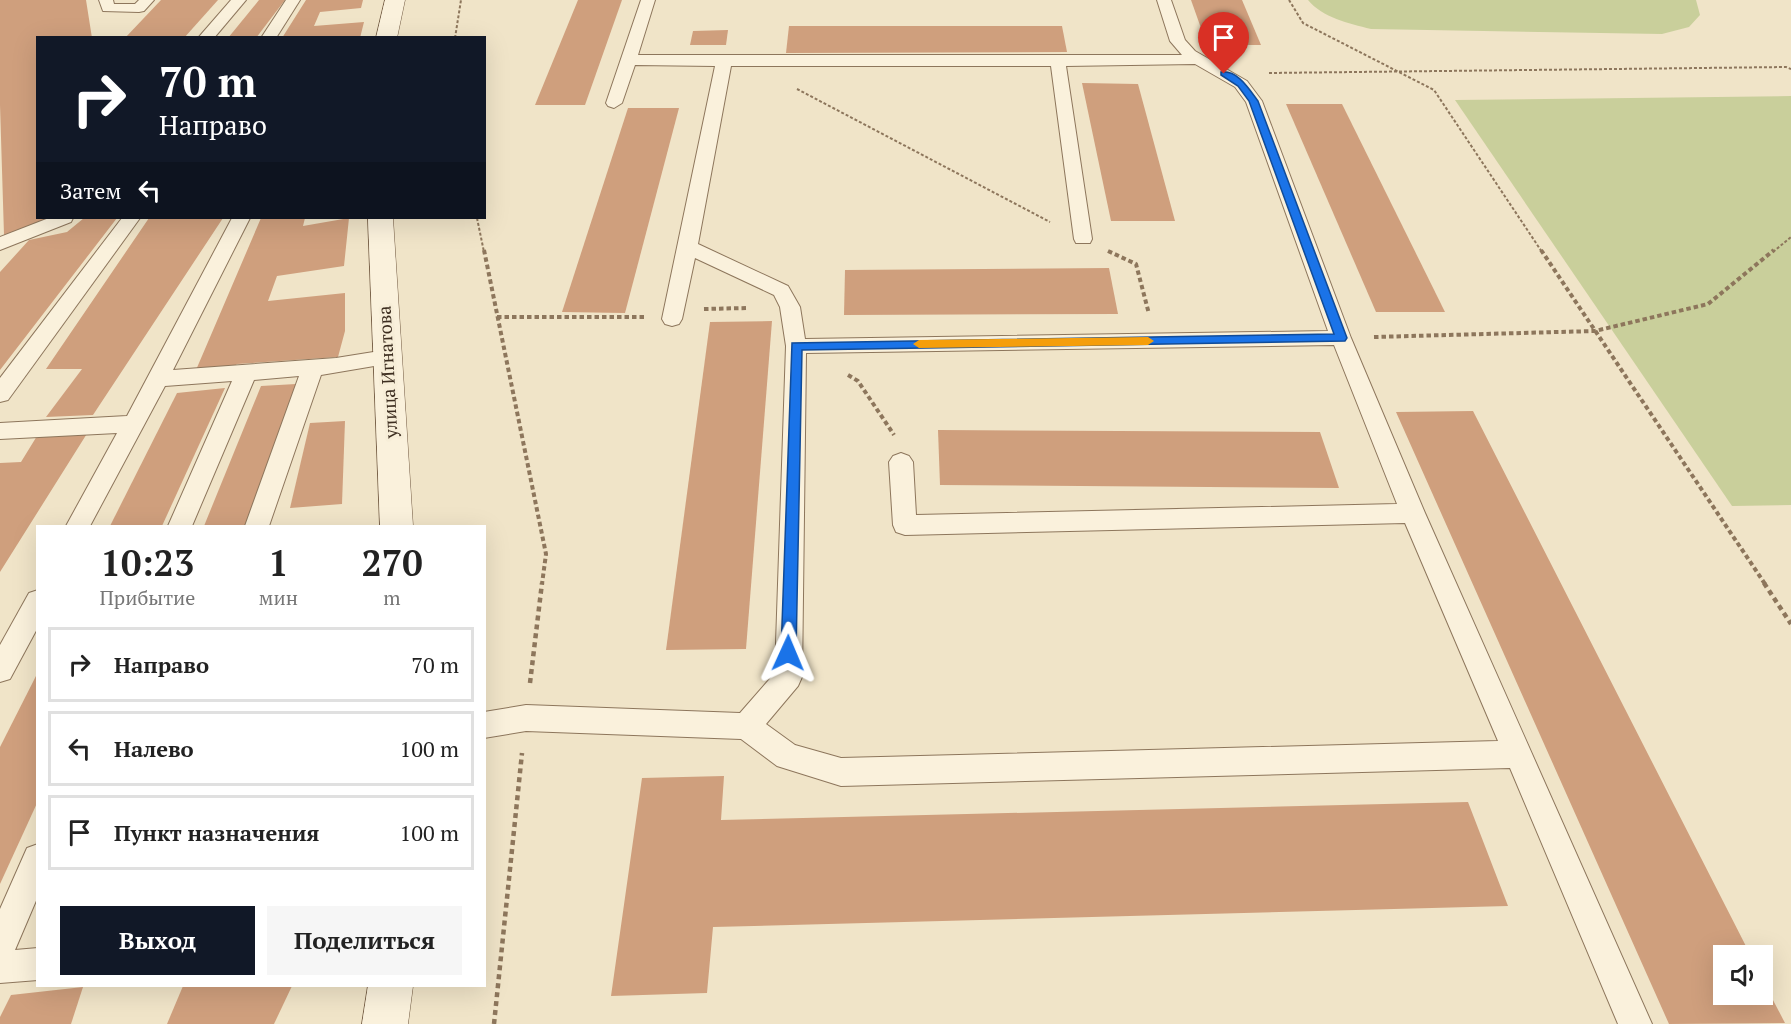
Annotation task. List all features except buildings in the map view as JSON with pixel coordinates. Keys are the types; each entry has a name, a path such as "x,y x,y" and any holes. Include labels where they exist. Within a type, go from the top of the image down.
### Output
{"main road":[{"path":"386,36 395,0"},
{"name":"улица Игнатова","path":"380,219 397,525"},
{"path":"385,1024 391,987"}],"lane":[{"path":"106,0 108,8 139,8 147,0"},
{"path":"207,36 238,0"},
{"path":"269,36 293,0"},
{"path":"614,103 648,0"},
{"path":"1164,0 1178,42 1199,59 1241,84 1254,101 1341,338 1413,513 1635,1024"},
{"path":"629,60 1199,59"},
{"path":"672,319 734,61"},
{"path":"1058,61 1083,239"},
{"path":"0,244 62,219"},
{"path":"0,394 130,219"},
{"path":"79,525 158,379 240,219"},
{"path":"688,247 781,291 790,307 796,346 788,677 746,726"},
{"path":"796,346 1341,338"},
{"path":"158,379 336,366 386,357"},
{"path":"257,525 313,368"},
{"path":"180,525 246,373"},
{"path":"0,432 134,424"},
{"path":"901,462 905,525 1413,513"},
{"path":"0,670 36,605"},
{"path":"486,725 525,718 746,726 787,756 841,772 1518,754"},
{"path":"3,931 36,863"},
{"path":"0,967 36,964"}],"path":[{"path":"455,36 461,0"},
{"path":"1289,0 1303,23 1434,90 1791,624"},
{"path":"734,61 1136,264 1156,341"},
{"path":"1224,74 1786,67 1791,69"},
{"path":"477,219 546,554 525,718 494,1024"},
{"path":"1341,338 1595,331 1708,304 1791,237"},
{"path":"796,346 858,381 892,430 901,462"}],"green space":[{"path":"1308,0 1696,0 1700,15 1689,27 1662,34 1371,29 1328,16"},
{"path":"1791,96 1791,505 1732,506 1455,100"}],"slow traffic":[{"path":"919,344 1148,341"}],"route":[{"path":"788,653 796,346 1341,338 1254,101 1241,84 1224,74"}]}
